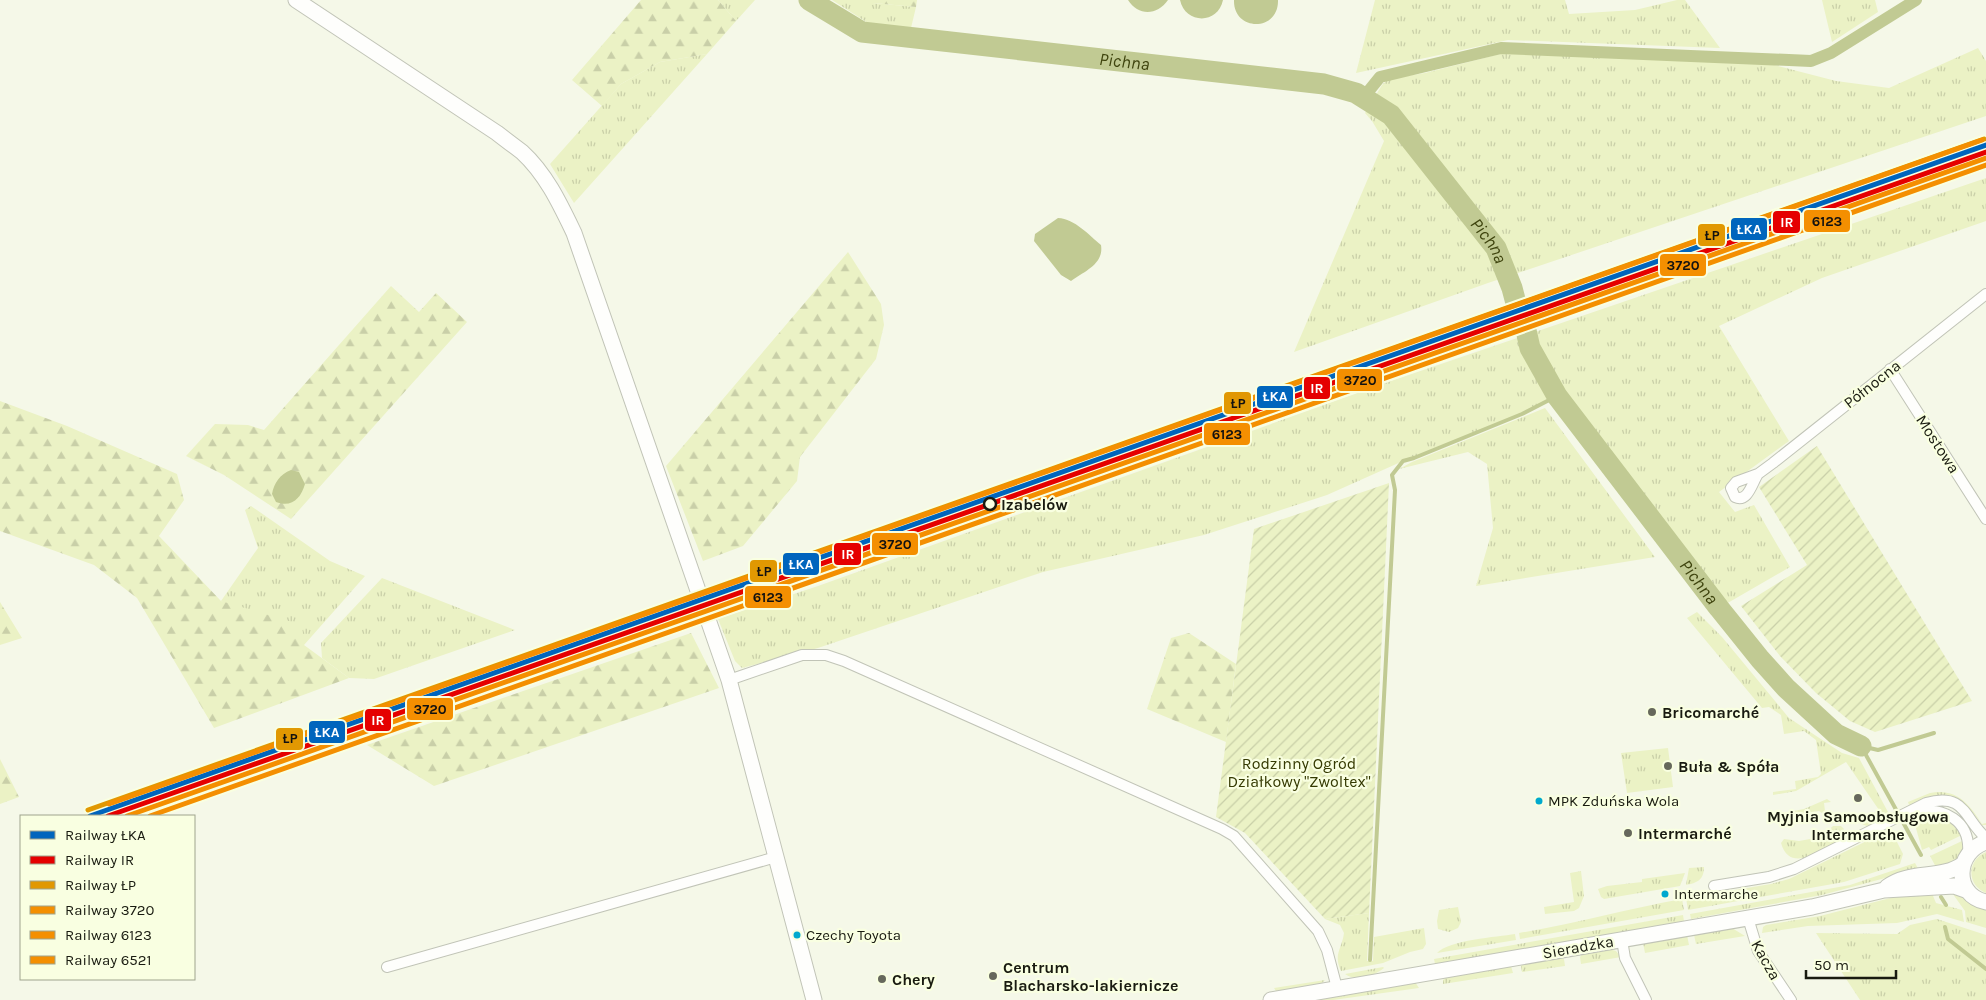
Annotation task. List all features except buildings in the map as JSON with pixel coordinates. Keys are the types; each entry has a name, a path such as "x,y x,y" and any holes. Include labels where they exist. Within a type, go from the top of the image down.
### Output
{"street":[{"path":"296,0 498,133 522,153 551,188 574,233 729,680 814,1000"},
{"name":"Północna","path":"1758,474 1986,294"},
{"name":"Mostowa","path":"1890,369 1986,519"},
{"path":"729,680 802,655 826,655 844,661 1222,829 1234,836 1315,928 1327,950 1337,988"},
{"path":"1714,886 1769,878 1784,873 1935,800 1946,800 1964,810 1986,838"},
{"path":"1910,811 1937,810 1955,819 1968,836 1962,878 1968,891 1974,897 1986,902"},
{"name":"Sieradzka","path":"1884,890 1894,882 1912,877 1952,871 1966,859 1974,848 1986,842"},
{"path":"387,966 776,857"},
{"name":"Sieradzka","path":"1271,1000 1748,918 1884,890 1954,886 1968,891"},
{"name":"Kacza","path":"1748,918 1758,951 1791,1000"},
{"path":"1622,940 1625,958 1646,1000"}],"green space":[{"path":"641,0 718,0 736,21 707,54 660,62 621,84 602,106 572,80"},
{"path":"718,0 755,0 736,21"},
{"path":"832,0 873,0 873,3 916,7 911,28 868,23"},
{"path":"873,0 917,0 916,7 873,3"},
{"path":"1375,0 1565,0 1569,14 1635,10 1677,0 1685,0 1720,48 1508,40 1356,73"},
{"path":"1822,0 1875,0 1878,12 1832,42"},
{"path":"1978,48 1986,61 1986,116 1488,283 1294,352 1384,141 1365,113 1382,85 1388,79 1425,73 1504,53 1752,62 1774,65 1836,81 1889,88"},
{"path":"707,54 574,203 550,164 621,84 660,62"},
{"path":"1986,178 1986,221 1822,278 1719,326 1789,441 1719,492 1735,512 1754,505 1790,567 1719,608 1557,396 1522,414 1403,461 1327,495 1204,535 1043,572 818,648 742,668 735,661 718,619 818,586 1394,380"},
{"path":"848,252 881,304 884,325 876,359 800,457 797,481 743,546 703,561 666,466"},
{"path":"391,286 419,312 436,293 467,322 291,519 224,475 186,456 215,424 248,425 264,430"},
{"path":"0,401 67,426 177,474 184,500 159,536 221,601 302,625 304,645 349,678 214,728 137,598 94,565 0,531"},
{"path":"1545,408 1655,557 1476,586 1493,528 1487,464 1468,452 1399,469"},
{"path":"1817,446 1972,701 1875,732 1850,721 1816,693 1780,656 1741,606 1807,565 1759,487"},
{"name":"Rodzinny Ogród Działkowy \"Zwoltex\"","path":"1389,483 1369,913 1325,919 1245,833 1216,817 1254,529"},
{"path":"251,506 330,561 365,576 304,645 221,601 258,548 245,510"},
{"path":"382,578 515,630 374,679 349,678 322,658 321,643"},
{"path":"0,602 22,638 0,645"},
{"path":"1697,612 1722,637 1789,718 1842,753 1859,758 1888,812 1884,815 1885,817 1867,826 1859,823 1879,810 1846,762 1796,791 1773,795 1773,792 1796,789 1795,781 1818,777 1821,774 1816,740 1804,731 1784,734 1781,715 1769,707 1762,708 1687,618"},
{"path":"691,633 719,688 434,786 367,745"},
{"path":"1189,633 1236,664 1226,742 1147,709 1171,638"},
{"path":"1668,748 1673,787 1627,793 1621,753"},
{"path":"0,759 19,797 0,804"},
{"path":"1939,792 1955,795 1967,804 1982,824 1986,823 1986,825 1982,825 1967,807 1950,797 1931,797 1909,805 1908,802 1930,793"},
{"path":"1827,799 1831,802 1824,803 1825,811 1822,813 1819,811 1795,815 1785,822 1780,822 1777,819 1778,814 1804,809"},
{"path":"1924,814 1946,819 1962,835 1931,850 1929,847 1922,850 1914,821 1916,816"},
{"path":"1833,826 1841,826 1844,829 1841,840 1808,857 1792,857 1785,852 1781,843 1784,839 1799,841 1821,837"},
{"path":"1887,831 1892,832 1903,854 1900,864 1844,882 1688,910 1686,898 1771,884 1789,879"},
{"path":"1962,841 1964,845 1959,859 1937,869 1930,856"},
{"path":"1986,852 1986,893 1975,884 1971,872 1975,861"},
{"path":"1915,863 1920,872 1889,877 1822,895 1691,919 1690,914 1850,885"},
{"path":"1704,867 1703,875 1699,880 1686,885 1689,868"},
{"path":"1581,871 1584,896 1579,908 1574,911 1545,914 1544,907 1574,902 1570,873"},
{"path":"1685,873 1680,886 1604,899 1601,897 1598,889 1607,886 1642,882 1642,879"},
{"path":"1950,890 1986,907 1986,928 1966,922 1965,911"},
{"path":"1931,891 1936,903 1962,910 1964,922 1937,914 1897,923 1808,926 1762,933 1763,927 1766,925 1820,916 1906,894"},
{"path":"1682,899 1684,910 1520,939 1519,933"},
{"path":"1458,907 1461,922 1458,928 1449,932 1438,929 1439,910"},
{"path":"1369,913 1367,961 1373,961 1374,937 1424,928 1426,944 1423,949 1383,963 1341,971 1338,956 1344,933 1340,925 1325,919"},
{"path":"1683,915 1684,921 1435,964 1434,959"},
{"path":"1937,919 1986,935 1986,1000 1860,1000 1816,933 1897,934 1910,925"},
{"path":"1732,928 1745,936 1696,944 1694,935"},
{"path":"1515,934 1516,940 1437,953 1462,942"},
{"path":"1687,935 1689,945 1645,953 1643,943"},
{"path":"1609,949 1616,951 1621,957 1581,964 1580,957 1582,954"},
{"path":"1564,959 1565,966 1522,972 1521,966 1523,964"},
{"path":"1511,966 1513,973 1443,984 1445,978"},
{"path":"1383,967 1380,971 1370,976 1360,978 1354,978 1345,974"},
{"path":"1325,980 1321,984 1276,991 1274,988"},
{"path":"1415,982 1419,988 1333,1000 1316,1000"}],"shaded area":[{"path":"1128,0 1168,0 1159,9 1148,12 1137,9"},
{"path":"1180,0 1223,0 1215,14 1202,18 1188,14"},
{"path":"1234,0 1278,0 1276,10 1271,18 1256,24 1241,18 1236,10"},
{"path":"1058,218 1076,224 1101,245 1100,257 1097,262 1071,281 1061,275 1034,241 1035,234"},
{"path":"291,470 299,472 305,484 301,494 291,503 282,504 276,502 272,494 274,486 281,476"}],"waterway":[{"name":"Pichna","path":"809,0 862,32 1324,84 1356,93 1391,115 1496,248 1512,288 1517,307 1523,317 1530,348 1557,396 1760,659 1786,688 1836,734 1861,746"},
{"path":"1363,98 1380,77 1501,48 1811,61 1831,53 1916,0"},
{"path":"1370,960 1395,490 1392,475 1403,461 1522,414 1557,396"},
{"path":"1861,746 1878,750 1934,733"},
{"name":"Pichna","path":"1861,746 1921,855"},
{"name":"Pichna","path":"1941,897 1946,905"},
{"name":"Pichna","path":"1945,927 1948,939 1986,969"}],"rail line":[{"name":"ŁP","path":"88,810 1984,139"},
{"name":"6521","path":"109,804 1982,140"},
{"name":"ŁKA","path":"93,815 1986,145"},
{"name":"IR","path":"111,815 1986,152"},
{"name":"3720","path":"130,815 1986,158"},
{"name":"6123","path":"153,815 1986,165"}],"place":[{"name":"Izabelów","path":"990,504"},
{"name":"Bricomarché","path":"1652,712"},
{"name":"Buła & Spóła","path":"1668,766"},
{"name":"Myjnia Samoobsługowa Intermarche","path":"1858,798"},
{"name":"MPK Zduńska Wola","path":"1539,801"},
{"name":"Intermarché","path":"1628,833"},
{"name":"Intermarche","path":"1665,894"},
{"name":"Czechy Toyota","path":"797,935"},
{"name":"Centrum Blacharsko-lakiernicze","path":"993,976"},
{"name":"Chery","path":"882,979"}]}
